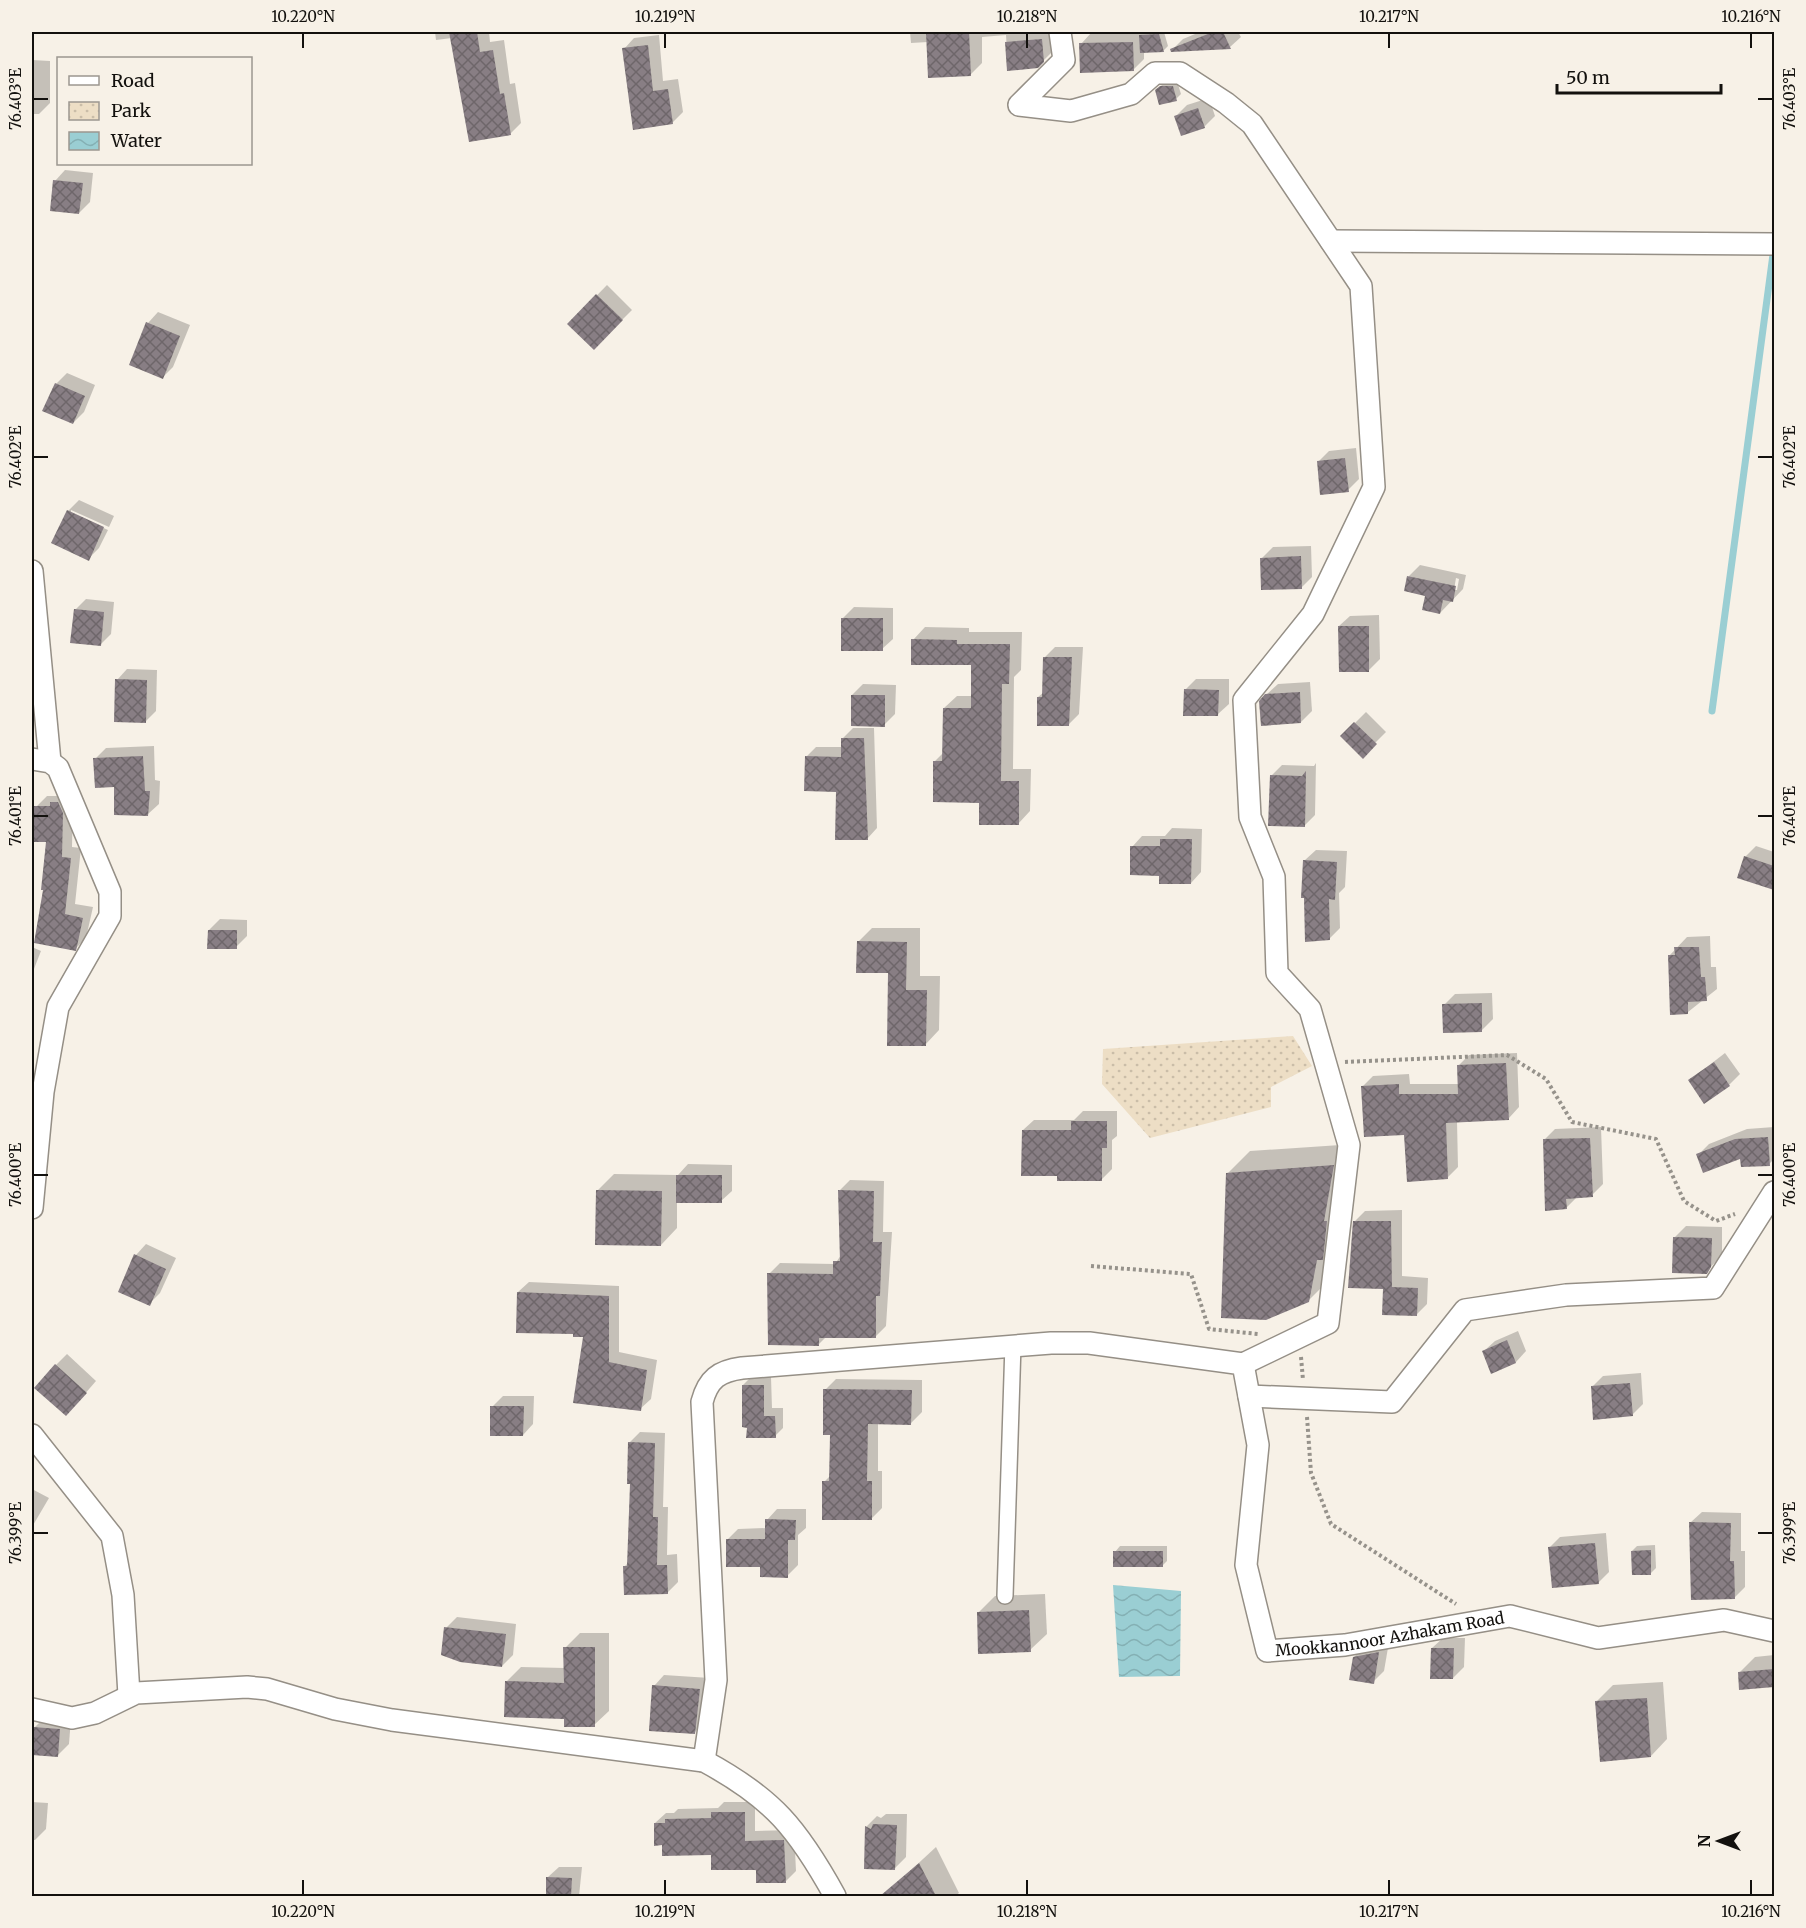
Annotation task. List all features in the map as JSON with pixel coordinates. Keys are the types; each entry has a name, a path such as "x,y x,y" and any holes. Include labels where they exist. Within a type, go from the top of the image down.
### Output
{"street":[{"path":"704,1761 716,1680 702,1402 706,1388 716,1375 741,1368 1013,1344 1089,1343 1243,1364 1328,1323 1350,1145 1310,1009 1277,973 1274,877 1250,817 1244,700 1313,614 1374,487 1361,286 1252,124 1226,103 1180,73 1155,73 1131,94 1071,111 1019,105 1064,60 1060,32"},
{"path":"1331,241 1774,244"},
{"path":"32,1208 43,1092 58,1007 110,916 111,903 110,892 63,778 58,768 41,760 37,566"},
{"path":"1249,1396 1392,1402 1465,1310 1566,1295 1713,1288 1774,1192"},
{"path":"1005,1596 1013,1344"},
{"name":"Mookkannoor Azhakam Road","path":"1243,1364 1257,1445 1246,1565 1267,1651 1346,1644 1509,1616 1598,1638 1724,1620 1774,1631"},
{"path":"32,1435 112,1536 123,1595 129,1695"},
{"path":"32,1709 72,1718 82,1717 129,1695 228,1688 267,1689 335,1709 392,1720 704,1761 740,1781 793,1827 808,1848 835,1896"}],"path":[{"path":"1326,1063 1507,1055 1546,1079 1572,1122 1656,1140 1684,1201 1716,1221 1737,1213"}],"green space":[{"path":"1293,1036 1312,1066 1271,1087 1271,1107 1150,1138 1102,1084 1103,1049"}],"water":[{"path":"1113,1585 1181,1591 1180,1676 1119,1677"}],"building":[{"path":"449,32 477,32 480,52 493,50 500,94 504,93 511,135 469,142"},
{"path":"926,32 969,32 971,76 928,78"},
{"path":"1213,32 1223,32 1231,49 1171,52 1170,49"},
{"path":"1159,34 1164,52 1140,53 1139,35"},
{"path":"1042,39 1044,62 1038,68 1007,71 1005,42"},
{"path":"1133,42 1134,71 1080,73 1079,43"},
{"path":"648,45 653,91 668,89 673,124 633,130 622,48"},
{"path":"1160,86 1173,86 1177,101 1159,105 1155,90"},
{"path":"1198,108 1205,128 1181,136 1174,116"},
{"path":"53,180 83,183 79,214 50,211"},
{"path":"596,294 623,320 594,350 567,324"},
{"path":"146,322 180,336 163,379 129,365"},
{"path":"55,383 85,396 73,424 42,411"},
{"path":"1345,458 1349,492 1320,495 1317,461"},
{"path":"67,510 104,527 89,561 51,543"},
{"path":"1301,556 1302,589 1261,590 1260,558"},
{"path":"1407,576 1456,586 1453,602 1443,600 1440,614 1422,610 1425,596 1404,591"},
{"path":"74,609 104,612 101,646 70,643"},
{"path":"841,618 883,618 883,651 841,651"},
{"path":"1338,626 1369,626 1369,672 1339,672"},
{"path":"911,639 957,640 957,644 1010,644 1009,684 1002,684 1001,781 1019,781 1019,825 979,825 979,803 933,802 933,761 942,761 943,708 971,708 971,665 911,665"},
{"path":"1043,657 1072,657 1069,726 1037,726 1037,697 1042,697"},
{"path":"115,679 147,680 146,723 114,722"},
{"path":"1184,689 1219,690 1218,716 1183,716"},
{"path":"1300,692 1301,723 1261,726 1259,701 1265,694"},
{"path":"851,695 885,695 885,727 851,726"},
{"path":"1354,722 1377,744 1363,759 1340,736"},
{"path":"841,738 864,738 868,840 835,840 836,792 804,791 805,756 841,757"},
{"path":"143,756 145,791 150,791 148,816 114,815 114,787 95,788 93,758"},
{"path":"1306,771 1305,827 1268,826 1270,775 1302,776"},
{"path":"50,802 58,802 63,813 62,857 71,858 65,914 83,918 76,951 34,943 43,890 41,890 46,842 34,842 34,806 50,806"},
{"path":"1160,839 1192,839 1191,884 1159,884 1159,876 1130,875 1130,846 1160,846"},
{"path":"1744,856 1774,866 1774,890 1737,878"},
{"path":"1303,860 1337,862 1335,900 1329,899 1330,940 1305,942 1304,898 1301,898"},
{"path":"208,930 237,930 237,949 207,949"},
{"path":"857,941 907,942 906,990 927,990 926,1046 887,1046 888,973 856,973"},
{"path":"1674,947 1699,947 1701,977 1705,977 1707,1001 1688,1002 1688,1014 1670,1015 1668,955 1675,955"},
{"path":"1482,1003 1482,1032 1443,1033 1442,1004"},
{"path":"1714,1062 1730,1086 1704,1104 1688,1080"},
{"path":"1506,1063 1509,1120 1446,1123 1448,1179 1407,1182 1404,1135 1364,1137 1361,1086 1399,1084 1399,1094 1458,1094 1457,1065"},
{"path":"1071,1121 1107,1121 1107,1148 1102,1148 1102,1181 1057,1181 1057,1176 1021,1176 1022,1130 1071,1130"},
{"path":"1768,1137 1770,1166 1741,1167 1740,1159 1703,1173 1696,1154 1735,1139"},
{"path":"1590,1138 1593,1197 1566,1199 1567,1209 1545,1211 1543,1139"},
{"path":"1334,1165 1324,1221 1327,1221 1323,1260 1317,1260 1309,1302 1266,1320 1221,1318 1226,1173"},
{"path":"676,1175 722,1175 722,1203 676,1203"},
{"path":"596,1190 662,1191 661,1246 595,1245"},
{"path":"838,1190 874,1191 873,1242 882,1242 880,1296 876,1296 876,1338 819,1338 819,1346 768,1345 767,1273 833,1274 833,1261 840,1261"},
{"path":"1353,1221 1391,1221 1392,1287 1418,1288 1417,1316 1382,1315 1383,1289 1348,1288"},
{"path":"1673,1237 1712,1238 1711,1267 1707,1274 1672,1273"},
{"path":"134,1254 166,1269 150,1306 118,1292"},
{"path":"517,1292 609,1296 609,1362 647,1370 641,1411 573,1403 583,1337 573,1337 573,1334 516,1333"},
{"path":"1507,1340 1516,1363 1491,1374 1482,1351"},
{"path":"55,1364 87,1393 66,1416 34,1388"},
{"path":"1630,1383 1633,1416 1593,1420 1591,1386"},
{"path":"742,1385 764,1385 764,1416 775,1416 776,1438 746,1438 747,1428 742,1427"},
{"path":"823,1389 912,1390 911,1425 868,1424 867,1481 872,1481 872,1520 822,1520 822,1481 829,1481 830,1435 823,1435"},
{"path":"490,1406 524,1406 523,1436 490,1436"},
{"path":"628,1442 655,1443 653,1517 658,1517 657,1565 667,1565 668,1594 624,1595 623,1566 627,1566 630,1484 627,1484"},
{"path":"765,1519 796,1520 795,1540 788,1540 788,1578 760,1577 760,1567 726,1567 726,1539 765,1539"},
{"path":"1689,1522 1731,1523 1730,1561 1734,1561 1735,1599 1691,1600"},
{"path":"1595,1543 1599,1584 1552,1588 1548,1547"},
{"path":"1651,1550 1651,1575 1632,1575 1631,1551"},
{"path":"1113,1551 1163,1551 1163,1567 1113,1567"},
{"path":"1029,1610 1031,1652 978,1654 977,1612"},
{"path":"444,1627 506,1634 502,1667 460,1662 441,1655"},
{"path":"563,1647 595,1647 595,1727 564,1727 564,1719 504,1717 505,1681 564,1683"},
{"path":"1431,1648 1454,1648 1453,1679 1430,1679"},
{"path":"1379,1652 1374,1684 1349,1680 1353,1657"},
{"path":"1774,1669 1774,1687 1739,1690 1738,1672"},
{"path":"652,1685 700,1689 695,1734 649,1731"},
{"path":"1647,1698 1651,1757 1600,1762 1595,1701"},
{"path":"33,1727 60,1729 58,1757 32,1755"},
{"path":"711,1812 745,1812 745,1841 784,1840 786,1883 756,1883 756,1870 711,1870 711,1855 662,1856 662,1845 654,1846 654,1823 665,1823 665,1819 711,1818"},
{"path":"873,1824 897,1825 895,1870 864,1869 865,1826 871,1829"},
{"path":"919,1863 936,1896 880,1896"},
{"path":"546,1877 572,1878 571,1896 546,1896"}],"waterway":[{"path":"1712,711 1774,247"}]}
